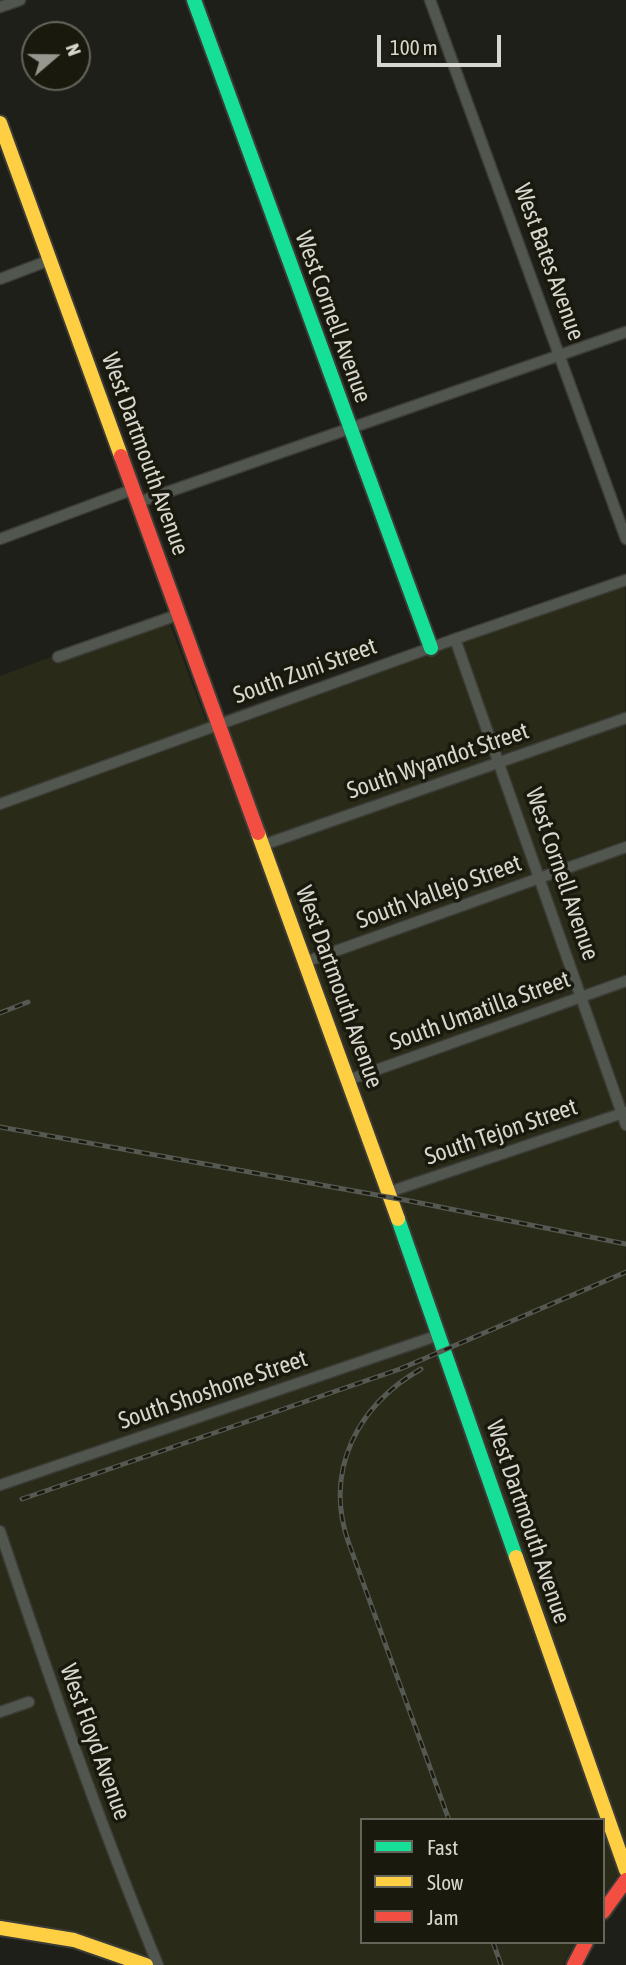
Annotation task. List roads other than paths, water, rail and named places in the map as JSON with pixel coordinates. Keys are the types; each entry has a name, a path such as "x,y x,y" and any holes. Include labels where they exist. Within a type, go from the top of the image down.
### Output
{"main road":[{"name":"West Cornell Avenue","path":"194,0 430,648"},
{"name":"West Dartmouth Avenue","path":"0,123 4,146 50,260 389,1192 626,1870"},
{"path":"605,1909 626,1880"},
{"path":"0,1928 31,1931 89,1945 146,1965"},
{"path":"574,1965 585,1944"}],"street":[{"path":"0,7 20,0"},
{"name":"West Bates Avenue","path":"430,0 626,539"},
{"path":"0,279 50,260"},
{"path":"0,539 349,430 626,331"},
{"name":"South Zuni Street","path":"0,804 626,580"},
{"path":"58,657 180,614"},
{"name":"West Cornell Avenue","path":"455,639 624,1112 626,1125"},
{"name":"South Wyandot Street","path":"263,845 626,718"},
{"name":"South Vallejo Street","path":"305,961 626,847"},
{"name":"South Umatilla Street","path":"348,1080 626,981"},
{"name":"South Tejon Street","path":"389,1192 624,1112"},
{"name":"South Shoshone Street","path":"0,1485 439,1335"},
{"name":"West Floyd Avenue","path":"0,1531 109,1844 158,1965"},
{"path":"0,1712 29,1702"}],"railway":[{"path":"0,1013 28,1002"},
{"path":"0,1127 410,1201 626,1244"},
{"path":"22,1499 400,1369 626,1272"},
{"path":"421,1369 399,1384 364,1420 344,1464 340,1489 348,1541 448,1818"},
{"path":"494,1944 501,1965"}]}
